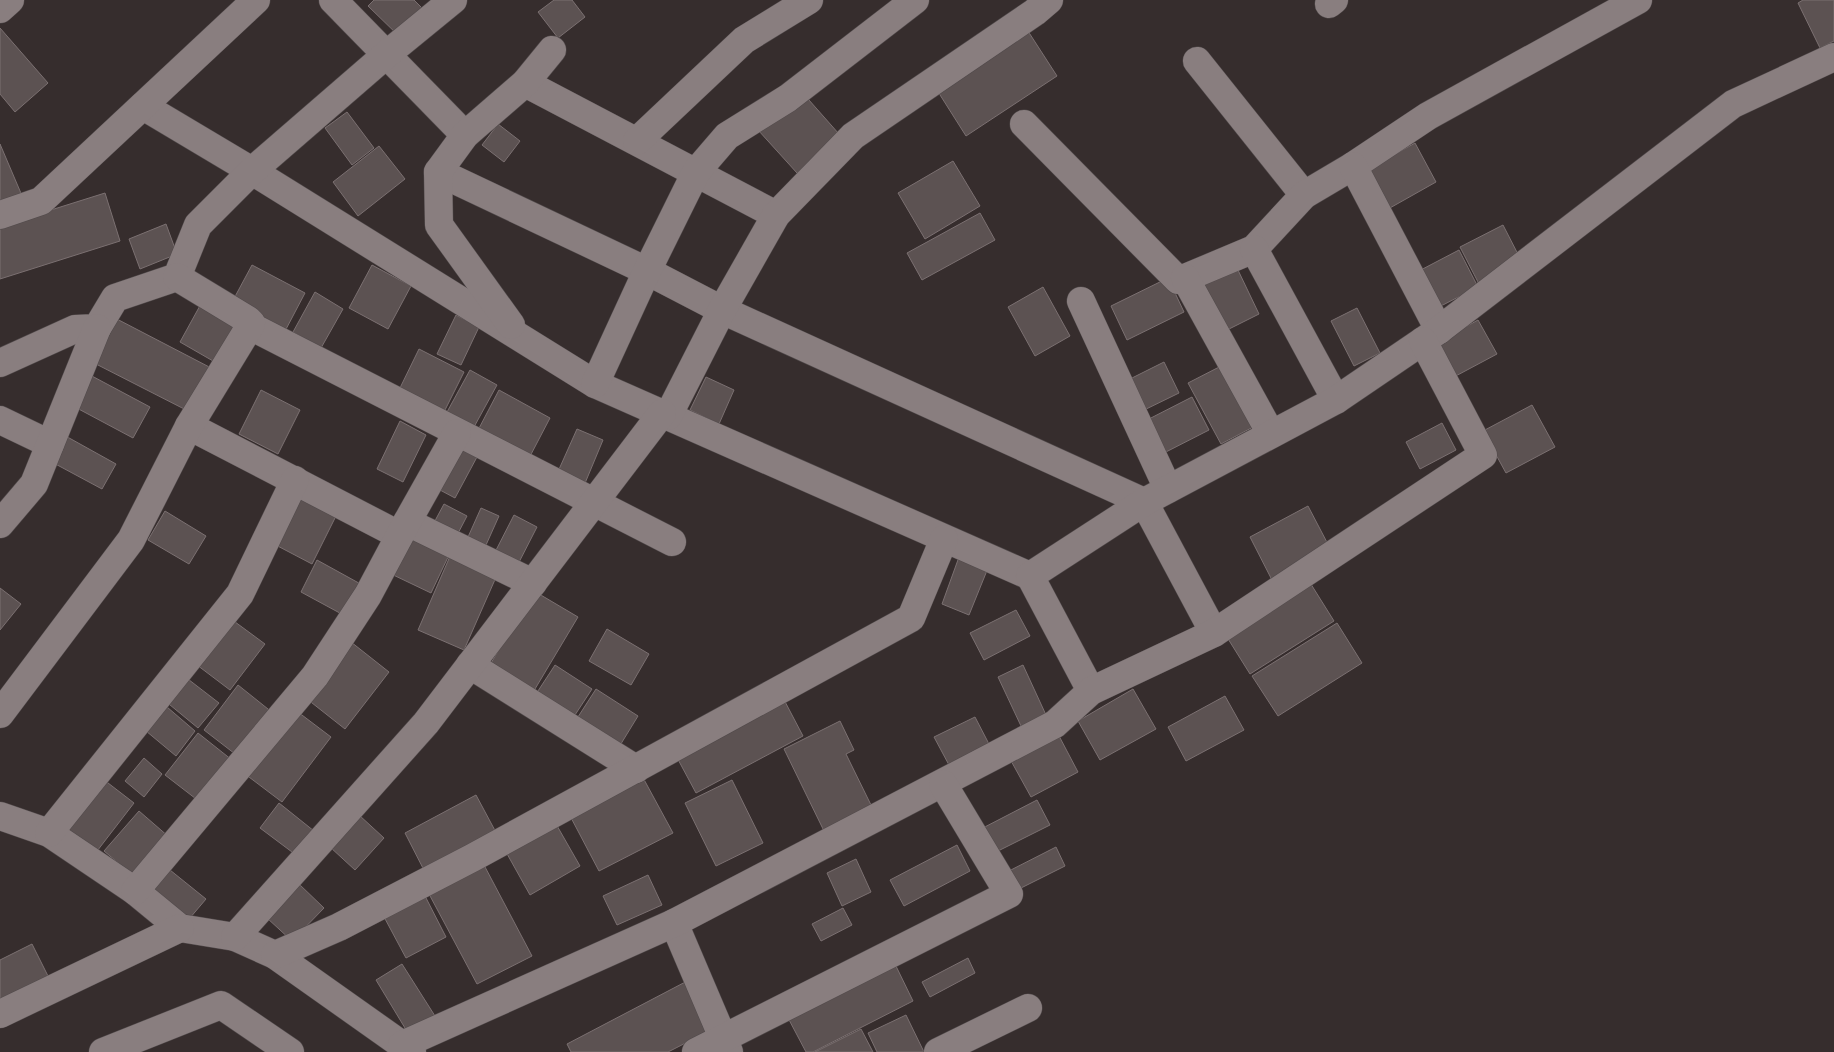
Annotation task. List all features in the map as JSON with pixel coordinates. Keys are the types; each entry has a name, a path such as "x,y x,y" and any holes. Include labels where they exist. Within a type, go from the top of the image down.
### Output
{"street":[{"path":"0,9 10,0"},
{"path":"0,215 42,201 256,0"},
{"path":"333,0 465,135"},
{"path":"0,524 34,484 97,328 115,298 177,277 198,225 252,171 387,54 453,0"},
{"path":"637,140 744,40 809,0"},
{"path":"595,384 647,271 696,172 727,136 788,98 915,0"},
{"path":"1024,124 1178,280 1254,248 1304,195 1353,166 1428,116 1638,0"},
{"path":"235,937 426,724 593,502 665,414 776,215 853,136 1036,4"},
{"path":"519,336 439,225 438,172 465,135 525,83 552,50"},
{"path":"1030,576 1144,502 1336,400 1431,336 1733,104 1834,57"},
{"path":"1197,61 1304,195"},
{"path":"525,83 637,140 776,215"},
{"path":"143,106 252,171 595,384 1030,576 1091,691"},
{"path":"0,816 49,834 135,891 180,928 235,937 276,955 407,1048 674,923 1055,724 1091,691 1214,633 1483,455 1353,166"},
{"path":"438,172 647,271 722,310 1144,502 1214,633"},
{"path":"1254,248 1336,400"},
{"path":"0,714 131,540 189,426 250,326 251,323 248,320 177,277"},
{"path":"1185,278 1271,434"},
{"path":"1081,301 1168,489"},
{"path":"250,326 672,542"},
{"path":"0,363 75,330 97,328"},
{"path":"0,420 50,444"},
{"path":"189,426 295,480 533,583"},
{"path":"135,891 315,676 368,595 403,528 457,433"},
{"path":"49,834 240,594 295,480"},
{"path":"276,955 348,923 472,858 911,618 944,539"},
{"path":"470,665 636,769"},
{"path":"696,1052 726,1045 1009,894 943,784"},
{"path":"674,923 726,1045"},
{"path":"0,1014 180,928"},
{"path":"103,1052 221,1005 290,1052"},
{"path":"938,1052 1028,1008"}],"building":[{"path":"374,0 414,0 427,13 402,39 368,6"},
{"path":"554,0 572,0 585,17 558,38 538,12"},
{"path":"1803,0 1834,0 1834,41 1820,48 1798,3"},
{"path":"0,28 48,83 15,112 0,94"},
{"path":"1026,28 1057,76 966,136 935,87"},
{"path":"801,91 839,134 797,173 758,130"},
{"path":"347,112 374,148 352,165 325,128"},
{"path":"498,124 520,141 504,162 482,145"},
{"path":"1415,143 1436,182 1381,213 1360,174"},
{"path":"0,144 23,198 0,208"},
{"path":"379,146 405,179 358,216 333,182"},
{"path":"953,161 980,206 925,239 898,193"},
{"path":"105,193 120,241 0,279 0,226"},
{"path":"980,213 995,240 922,280 907,253"},
{"path":"166,224 177,254 140,269 129,239"},
{"path":"1503,225 1522,262 1479,284 1460,247"},
{"path":"1459,250 1478,287 1435,309 1415,273"},
{"path":"252,265 305,293 284,333 231,304"},
{"path":"372,265 411,286 388,329 349,308"},
{"path":"1237,268 1259,314 1221,333 1199,287"},
{"path":"1168,278 1184,312 1127,340 1111,306"},
{"path":"1043,287 1070,336 1035,356 1008,307"},
{"path":"315,292 343,309 321,348 293,332"},
{"path":"202,302 242,325 220,365 180,342"},
{"path":"1357,308 1380,353 1354,366 1331,321"},
{"path":"456,315 479,327 461,365 437,354"},
{"path":"113,317 215,370 192,413 94,363"},
{"path":"1478,320 1497,354 1452,378 1433,345"},
{"path":"419,349 464,372 443,414 398,392"},
{"path":"1164,362 1179,393 1138,413 1126,381"},
{"path":"1225,364 1257,425 1221,444 1188,383"},
{"path":"470,370 497,385 474,427 447,412"},
{"path":"90,375 150,407 133,438 73,406"},
{"path":"706,377 734,390 719,424 690,410"},
{"path":"261,390 300,410 278,454 239,434"},
{"path":"499,390 550,418 527,462 476,434"},
{"path":"1192,397 1209,430 1160,455 1145,421"},
{"path":"1532,405 1555,447 1506,473 1483,431"},
{"path":"400,421 426,435 403,482 377,469"},
{"path":"1442,423 1456,450 1420,469 1406,442"},
{"path":"577,429 603,440 583,488 556,476"},
{"path":"62,434 116,464 102,489 48,460"},
{"path":"461,448 477,457 455,498 440,490"},
{"path":"296,489 339,510 312,564 270,542"},
{"path":"444,504 467,516 453,543 429,532"},
{"path":"1308,506 1331,550 1273,582 1250,537"},
{"path":"481,508 499,516 486,545 468,537"},
{"path":"165,511 206,536 189,564 148,540"},
{"path":"514,515 537,527 515,570 492,558"},
{"path":"405,535 449,555 431,593 387,572"},
{"path":"451,554 497,575 464,650 418,630"},
{"path":"959,557 988,568 969,615 942,604"},
{"path":"317,560 366,587 349,618 301,592"},
{"path":"1309,581 1334,621 1250,674 1225,634"},
{"path":"0,588 21,604 0,630"},
{"path":"534,591 578,617 532,694 488,668"},
{"path":"1016,610 1030,636 984,660 970,633"},
{"path":"227,616 265,644 230,690 193,662"},
{"path":"1337,623 1362,663 1278,716 1252,676"},
{"path":"607,629 649,654 631,685 589,661"},
{"path":"351,642 389,672 345,729 307,699"},
{"path":"555,665 592,689 573,718 536,694"},
{"path":"1023,665 1046,715 1021,726 998,677"},
{"path":"184,676 219,703 198,728 164,700"},
{"path":"238,685 273,713 239,757 204,730"},
{"path":"596,689 638,716 619,747 576,720"},
{"path":"1133,689 1156,729 1100,760 1078,721"},
{"path":"781,694 803,736 696,793 674,752"},
{"path":"1225,696 1244,730 1186,761 1168,727"},
{"path":"160,701 195,731 176,756 140,726"},
{"path":"294,709 331,737 282,802 245,774"},
{"path":"975,717 989,744 949,765 934,737"},
{"path":"840,721 854,750 846,754 872,807 824,831 784,749"},
{"path":"198,733 232,760 200,802 165,775"},
{"path":"1058,734 1078,772 1031,797 1010,759"},
{"path":"144,758 162,774 144,797 125,781"},
{"path":"641,774 673,833 599,871 568,812"},
{"path":"99,776 134,803 94,855 58,827"},
{"path":"732,780 763,843 716,866 685,803"},
{"path":"476,795 499,838 427,876 405,833"},
{"path":"1037,800 1050,825 990,855 977,831"},
{"path":"279,803 314,831 296,855 260,828"},
{"path":"139,811 169,837 135,877 104,851"},
{"path":"359,815 384,838 355,870 330,847"},
{"path":"556,824 580,866 530,895 506,852"},
{"path":"957,845 970,871 904,906 890,880"},
{"path":"1056,847 1065,866 1013,892 1003,874"},
{"path":"856,859 871,892 842,906 827,873"},
{"path":"484,865 532,956 477,984 429,894"},
{"path":"170,870 206,899 184,925 148,896"},
{"path":"648,875 662,905 617,925 603,896"},
{"path":"299,884 324,908 292,941 267,918"},
{"path":"424,894 446,937 406,958 383,915"},
{"path":"843,908 852,925 821,941 812,924"},
{"path":"32,944 54,988 6,1010 0,998 0,960"},
{"path":"968,958 975,973 930,997 922,982"},
{"path":"894,962 913,1001 813,1052 806,1052 787,1016"},
{"path":"402,964 435,1016 408,1033 376,980"},
{"path":"691,979 715,1028 668,1052 571,1052 567,1044"},
{"path":"906,1015 924,1052 877,1052 868,1033"},
{"path":"861,1029 873,1052 815,1052"}]}
